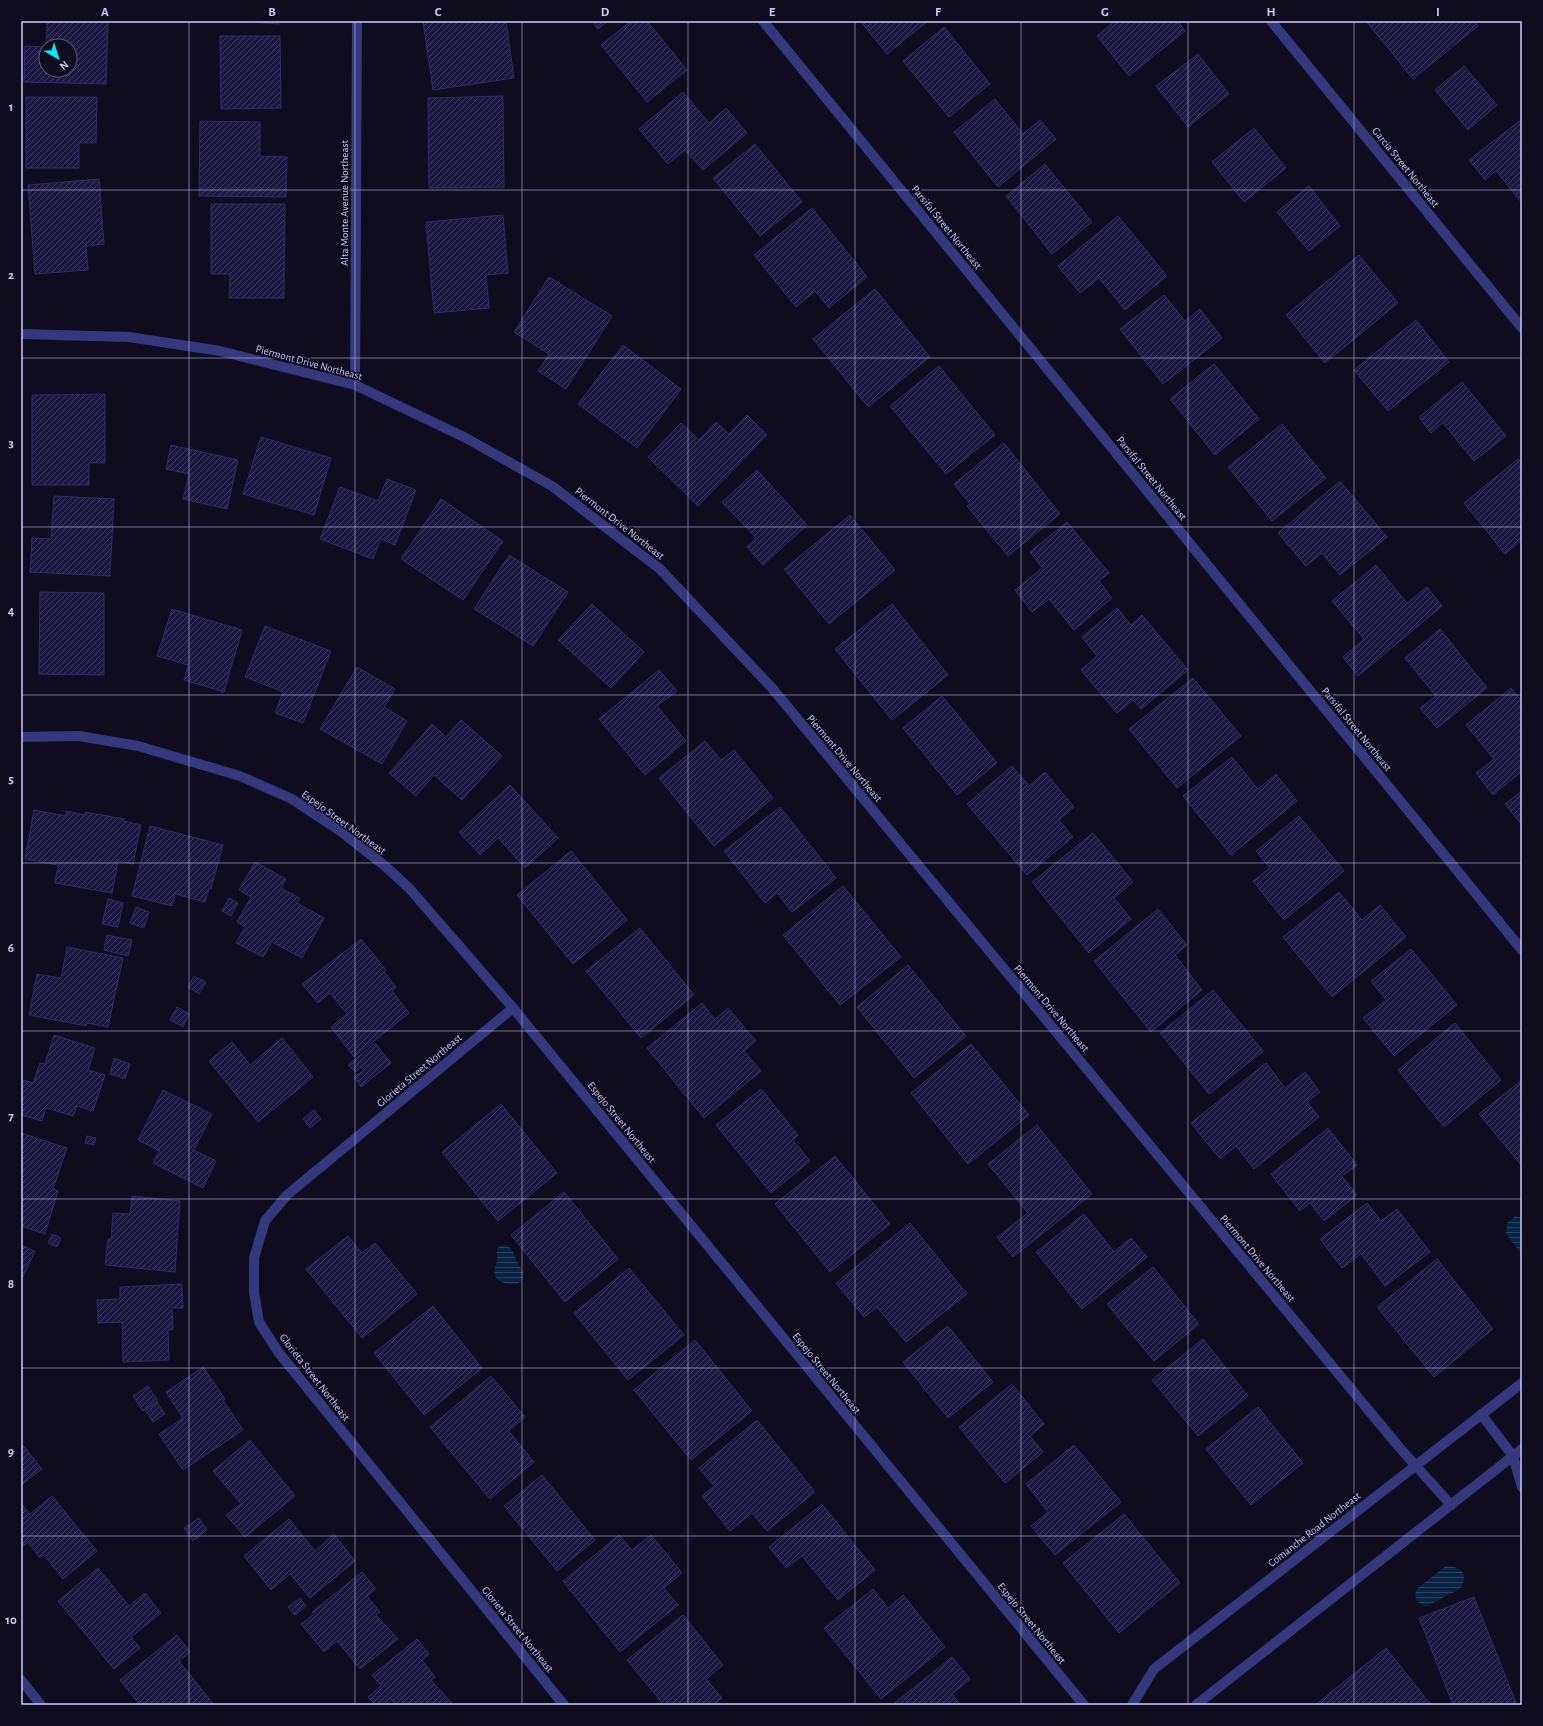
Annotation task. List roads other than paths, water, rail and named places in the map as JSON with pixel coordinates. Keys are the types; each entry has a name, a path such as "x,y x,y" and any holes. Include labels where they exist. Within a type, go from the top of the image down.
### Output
{"street":[{"name":"Alta Monte Avenue Northeast","path":"355,385 357,21"},
{"name":"Parsifal Street Northeast","path":"763,21 1522,950"},
{"name":"Garcia Street Northeast","path":"1271,21 1522,328"},
{"name":"Piermont Drive Northeast","path":"21,334 129,337 220,351 355,385 464,437 552,486 660,569 772,688 1415,1466 1451,1505"},
{"name":"Espejo Street Northeast","path":"21,737 79,736 138,746 240,776 292,799 339,830 385,866 409,888 513,1008 1084,1705"},
{"name":"Glorieta Street Northeast","path":"513,1008 287,1195 265,1221 254,1258 254,1292 259,1322 279,1353 564,1705"},
{"name":"Comanche Road Northeast","path":"1132,1705 1154,1669 1522,1383"},
{"path":"1481,1414 1513,1456 1522,1487"},
{"path":"1196,1705 1522,1449"},
{"path":"21,1680 41,1705"}],"water":[{"path":"1515,1216 1522,1218 1522,1255 1506,1234 1507,1223"},
{"path":"506,1245 512,1250 523,1272 523,1278 516,1284 507,1284 502,1282 494,1274 498,1248 499,1246"},
{"path":"1446,1566 1452,1566 1463,1573 1464,1581 1462,1585 1458,1590 1427,1606 1420,1604 1416,1599 1415,1594 1418,1588"}]}
